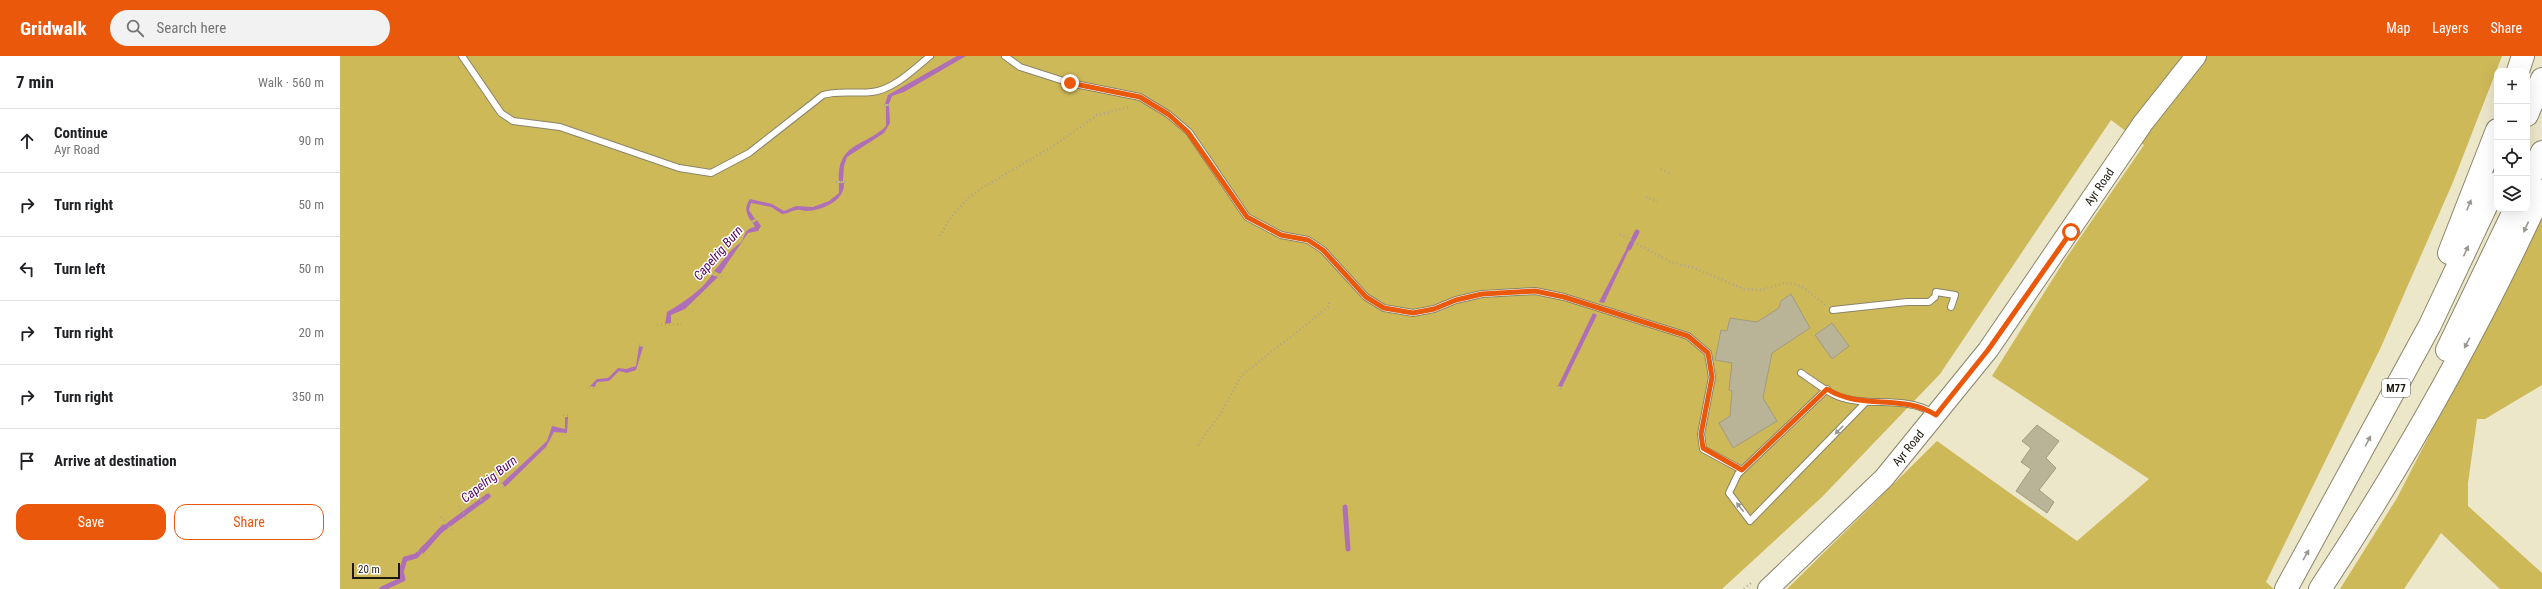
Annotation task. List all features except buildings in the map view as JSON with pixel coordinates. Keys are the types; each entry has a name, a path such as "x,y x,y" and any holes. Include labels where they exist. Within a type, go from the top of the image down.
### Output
{"highway":[{"path":"2519,68 2523,56"},
{"path":"2530,108 2542,79"},
{"path":"2379,422 2466,211 2494,138"},
{"path":"2530,178 2542,152"},
{"name":"M77","path":"2286,589 2379,422 2430,325 2494,189"},
{"path":"2319,589 2383,492 2447,381 2487,306 2542,192"},
{"name":"M77","path":"2319,589 2390,462 2458,329 2514,212"}],"main road":[{"name":"Ayr Road","path":"1762,584 1884,478 1936,415 1988,350 2143,123 2196,56"}],"lane":[{"path":"462,56 502,113 513,122 560,127 679,168 711,172 749,153 823,95 831,93 875,92 893,84 930,56"},
{"path":"1005,56 1020,67 1070,83 1140,97 1168,114 1188,132 1247,217 1281,235 1308,240 1323,250 1366,297 1384,308 1413,313 1434,309 1456,300 1482,294 1535,291 1564,297 1688,336 1708,353 1712,377 1701,434 1703,448 1742,470"},
{"path":"1833,310 1907,302 1929,302 1935,297 1936,292 1955,295 1951,307"},
{"path":"1801,373 1837,396 1866,402 1922,406 1936,415"},
{"path":"1827,389 1742,470 1729,493 1750,521 1866,402"}],"path":[{"path":"940,236 949,220 967,199 982,188 1054,145 1097,115 1148,102"},
{"path":"884,105 890,105"},
{"path":"1662,170 1670,174"},
{"path":"837,182 845,182"},
{"path":"1648,198 1657,202"},
{"path":"752,222 757,219"},
{"path":"1620,234 1670,262 1694,268 1744,289 1761,290 1785,283 1795,284 1804,288 1826,305"},
{"path":"710,271 724,278"},
{"path":"1198,445 1221,413 1242,375 1328,307 1330,300"},
{"path":"657,325 685,324"},
{"path":"639,344 645,347"},
{"path":"1557,386 1562,389"},
{"path":"589,387 595,388"},
{"path":"564,416 569,416"},
{"path":"501,484 504,488"},
{"path":"480,497 485,506"},
{"path":"459,506 467,520"},
{"path":"442,517 452,530"},
{"path":"418,551 422,554"},
{"path":"1744,589 1762,584"}],"shaded area":[{"path":"340,56 2502,56 2497,68 2494,68 2494,77 2453,182 2381,347 2266,582 2274,589 1787,589 1937,441 2077,541 2149,479 1992,376 2064,261 2144,145 2111,120 1940,374 1822,497 1722,589 340,589"},
{"path":"957,56 966,56 904,92 892,96 889,104 885,104 888,95"},
{"path":"886,106 889,106 890,123 884,133 847,157 844,166 843,181 839,181 840,168 847,152 878,133 886,126"},
{"path":"839,183 844,183 841,195 837,200 819,209 807,211 795,210 782,214 771,207 751,203 749,210 755,219 751,221 748,216 746,208 750,199 772,204 784,211 796,206 813,207 829,201 839,193"},
{"path":"2542,216 2542,385 2485,419 2477,419 2468,483 2468,506 2542,573 2542,589 2500,589 2441,533 2404,589 2340,589 2397,498"},
{"path":"757,220 761,226 758,231 748,233 720,274 714,271 741,242 746,232 755,227 753,223"},
{"path":"1630,242 1632,243 1604,303 1599,302"},
{"path":"712,275 718,277 685,309 671,315 671,323 665,324 667,312 697,291"},
{"path":"1593,313 1597,315 1562,387 1558,386"},
{"path":"639,346 643,347 636,370 627,373 619,371 609,381 597,382 595,387 590,386 597,379 608,378 618,368 626,369 636,366"},
{"path":"565,417 568,417 567,433 554,432 546,447 505,487 502,483 547,441 552,426 565,429"},
{"path":"443,524 446,528 423,554 419,550"}],"waterway":[{"path":"1629,248 1637,232"},
{"name":"Capelrig Burn","path":"440,531 488,496"},
{"path":"1345,507 1348,549"},
{"name":"Capelrig Burn","path":"382,589 403,579 401,572 405,559 416,556 425,547"}],"route":[{"path":"1070,83 1115,94 1140,97 1168,114 1188,132 1221,177 1247,217 1257,224 1281,235 1308,240 1323,250 1366,297 1384,308 1413,313 1434,309 1456,300 1482,294 1535,291 1564,297 1688,336 1708,353 1712,377 1701,434 1703,448 1742,470 1827,389 1837,396 1866,402 1898,403 1922,406 1936,415 1988,350 2071,232"}]}
